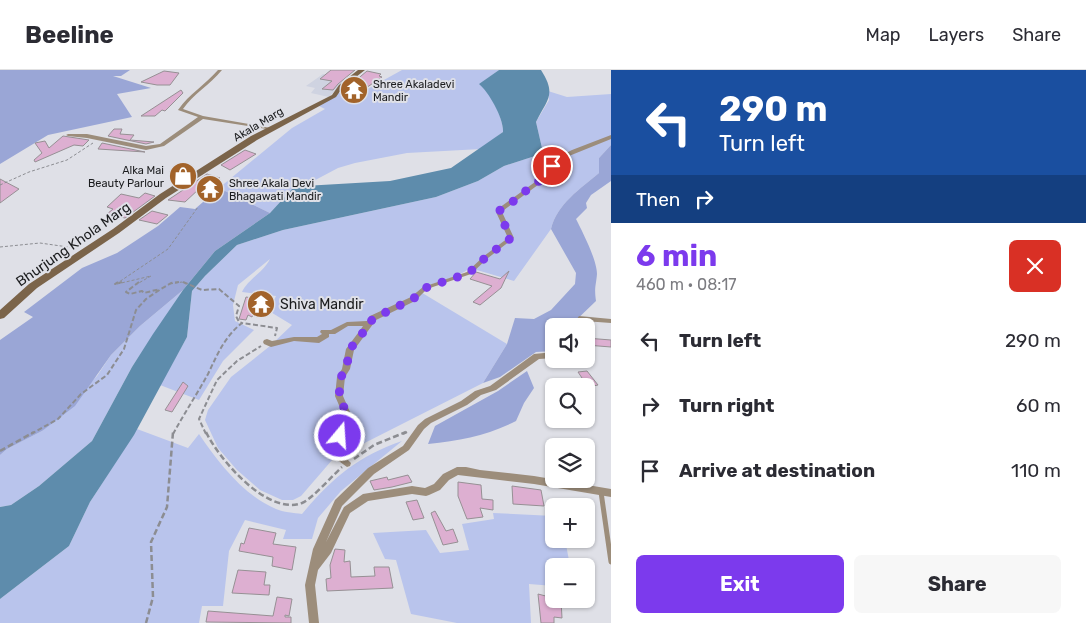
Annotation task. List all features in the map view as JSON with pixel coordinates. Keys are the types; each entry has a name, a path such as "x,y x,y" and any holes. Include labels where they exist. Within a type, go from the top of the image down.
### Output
{"main road":[{"name":"Akala Marg","path":"163,196 271,129 334,96 341,86 362,70"},
{"name":"Bhurjung Khola Marg","path":"0,316 33,286 87,251 163,196"}],"street":[{"path":"220,70 207,84 187,98 180,110 271,129"},
{"path":"68,135 146,148 155,147 162,145 202,116"},
{"path":"347,464 338,457 336,452 345,424 349,419 339,396 341,377 346,369 350,349 369,323 374,318 413,299 425,288 469,273 511,238 498,212 502,207 510,204 544,178 547,171 561,157 573,150 611,137"},
{"path":"595,319 611,321"},
{"path":"267,342 271,344 294,339 319,340 326,335 324,332 332,332 347,324 369,323"},
{"path":"314,623 310,585 318,549 338,503 370,471 406,448 421,427 428,421 464,403 478,393 493,388 537,356 545,356"},
{"path":"314,570 327,550 347,510 366,497 412,490 426,492 437,487 446,477 457,471 534,480 606,492"}],"lane":[{"path":"606,492 611,562"}],"path":[{"path":"0,185 29,172 67,160 99,139"},
{"path":"161,289 144,294 142,291 130,294 126,292 151,276 115,284 168,249 198,207"},
{"path":"0,247 40,243 87,251"},
{"path":"0,451 58,419 82,394 99,379 107,375 124,349 136,310 146,299 161,289 171,283 182,282 202,290 219,289 225,292 239,306 236,316 239,322 277,328 275,335 267,342 237,361 217,380 199,419 216,451 251,488 278,503 289,506 304,503 327,479 374,445 421,427"},
{"path":"146,623 154,597 151,542 167,507 172,435 216,355 234,329 242,323"}],"shaded area":[{"path":"0,70 130,70 121,76 113,76 151,88 117,94 132,117 48,135 0,164"},
{"path":"402,70 499,70 480,84 496,106 503,132 481,149 407,153 338,168 304,186 292,189 270,213 219,188 292,128 325,109 317,105 339,93 353,94 364,91"},
{"path":"499,70 541,70 549,85 549,97 536,122 542,148 535,156 504,166 478,181 436,197 283,230 237,245 192,291 187,337 134,435 90,502 69,546 0,599 0,507 11,505 39,486 92,441 132,367 153,334 183,290 215,251 270,213 292,189 304,186 390,181 451,168 503,132 501,120 495,106 479,84"},
{"path":"323,74 345,80 329,97 311,93 315,88 306,86"},
{"path":"548,91 567,97 611,94 611,145 599,158 599,173 577,191 558,212 551,229 514,281 470,268 419,291 507,344 483,383 333,459 301,496 293,500 282,500 260,490 237,470 218,448 205,420 208,410 231,377 270,346 292,325 269,311 276,296 242,292 270,259 238,285 233,305 235,321 254,330 223,361 199,400 160,385 187,337 192,291 237,245 283,230 436,197 478,181 504,166 535,156 542,148 536,122 549,100"},
{"path":"611,145 611,181 591,195 586,203 587,208 576,219 595,261 597,274 596,301 578,318 545,318 545,352 536,352 500,377 483,383 507,344 515,318 534,319 551,310 575,284 576,273 551,229 558,212 564,205 577,191 599,173 599,158"},
{"path":"219,188 270,213 215,251 183,290 140,326 111,355 75,406 42,431 7,449 0,455 0,340 33,317 24,312 82,268 117,253 158,226 180,207 195,209"},
{"path":"183,290 132,367 92,441 39,486 11,505 0,507 0,455 7,449 42,431 97,376 111,355 140,326"},
{"path":"527,371 534,388 524,403 516,421 473,437 428,444 435,426 498,391"},
{"path":"137,429 188,448 199,434 232,477 253,495 276,509 302,514 346,470 372,454 402,441 341,491 318,518 312,539 283,539 286,530 245,520 229,551 223,606 202,606 199,623 0,623 0,599 69,546 90,502"},
{"path":"493,513 545,516 545,548 567,548 569,558 545,558 545,585 529,584 531,623 457,623 411,614 396,560 385,559 373,533 426,530 440,553 469,550 462,524 494,519"}],"building":[{"path":"331,70 355,70 333,90 322,89 332,81 320,79"},
{"path":"164,71 179,73 170,85 141,82"},
{"path":"367,71 381,74 379,76 382,77 363,90 356,88 350,93 342,92"},
{"path":"181,90 183,93 165,111 162,110 155,116 141,116"},
{"path":"114,129 122,129 120,134 134,135 130,140 154,142 146,144 108,136"},
{"path":"63,136 89,140 83,146 74,145 35,162 34,160 42,153 35,143 45,141 49,148"},
{"path":"102,143 145,152 98,149"},
{"path":"245,150 256,154 230,170 221,165"},
{"path":"207,174 220,178 213,184 219,186 211,191 200,188 185,202 168,200"},
{"path":"0,179 19,189 0,203"},
{"path":"145,193 155,196 125,218 107,214 113,209 107,207 121,194 139,198"},
{"path":"152,211 168,215 157,224 139,220"},
{"path":"509,271 501,288 480,305 473,302 492,286 470,279 476,272 500,279"},
{"path":"246,297 259,299 252,317 248,315 246,320 239,319"},
{"path":"595,339 611,340 611,347 595,346"},
{"path":"587,371 592,378 582,378 578,372"},
{"path":"183,382 188,386 172,412 165,410"},
{"path":"408,475 412,482 374,490 370,481 387,477 388,480"},
{"path":"458,482 481,485 482,499 493,500 493,510 480,508 483,517 467,519 458,496"},
{"path":"512,486 541,490 544,506 513,504"},
{"path":"417,500 424,518 413,520 406,502"},
{"path":"435,511 446,531 453,529 458,542 443,545 431,513"},
{"path":"249,528 276,533 273,544 296,547 292,570 272,566 273,557 239,551 241,543 244,544"},
{"path":"335,549 345,550 344,562 350,561 351,577 375,576 374,567 389,567 393,588 327,591 326,579 331,578 330,565"},
{"path":"238,570 266,572 264,585 270,585 269,595 232,593"},
{"path":"538,594 545,596 545,608 561,608 562,618 554,617 554,623 541,623"},
{"path":"277,597 292,599 289,616 285,615 285,617 291,617 291,623 206,622 208,611 273,616"}],"place":[{"name":"Shree Akaladevi Mandir","path":"354,90"},
{"name":"Alka Mai Beauty Parlour","path":"183,176"},
{"name":"Shree Akala Devi Bhagawati Mandir","path":"210,189"},
{"name":"Shiva Mandir","path":"261,304"}],"route":[{"path":"340,436 349,419 339,396 341,377 346,369 350,349 366,326 374,318 413,299 425,288 442,281 459,278 469,273 486,257 507,242 511,238 498,212 502,207 510,204 544,178 552,166"}]}
